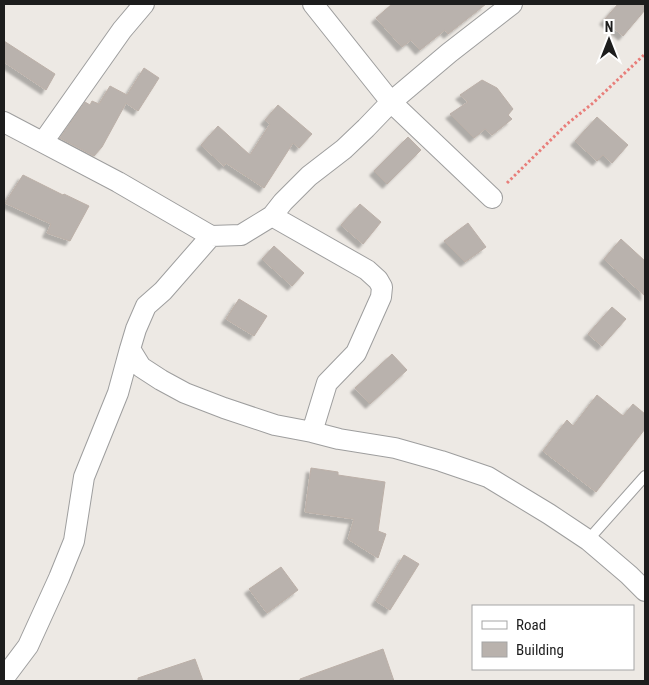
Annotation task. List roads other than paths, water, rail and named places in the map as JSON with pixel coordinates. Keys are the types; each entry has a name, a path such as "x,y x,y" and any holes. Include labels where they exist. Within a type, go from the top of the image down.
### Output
{"street":[{"path":"43,142 122,30 144,4"},
{"path":"313,4 391,102 492,198"},
{"path":"4,122 118,182 211,236 241,235 272,216 283,202 310,176 349,144 391,102 449,52 512,4"},
{"path":"272,216 367,270 378,280 382,287 381,297 356,352 327,384 312,432"},
{"path":"4,678 28,646 74,540 84,477 118,393 136,329 146,306 163,291 211,236"},
{"path":"130,350 142,367 161,380 185,393 224,408 275,425 340,439 395,448 488,477 588,540 645,591"}],"lane":[{"path":"588,540 645,476"}]}
